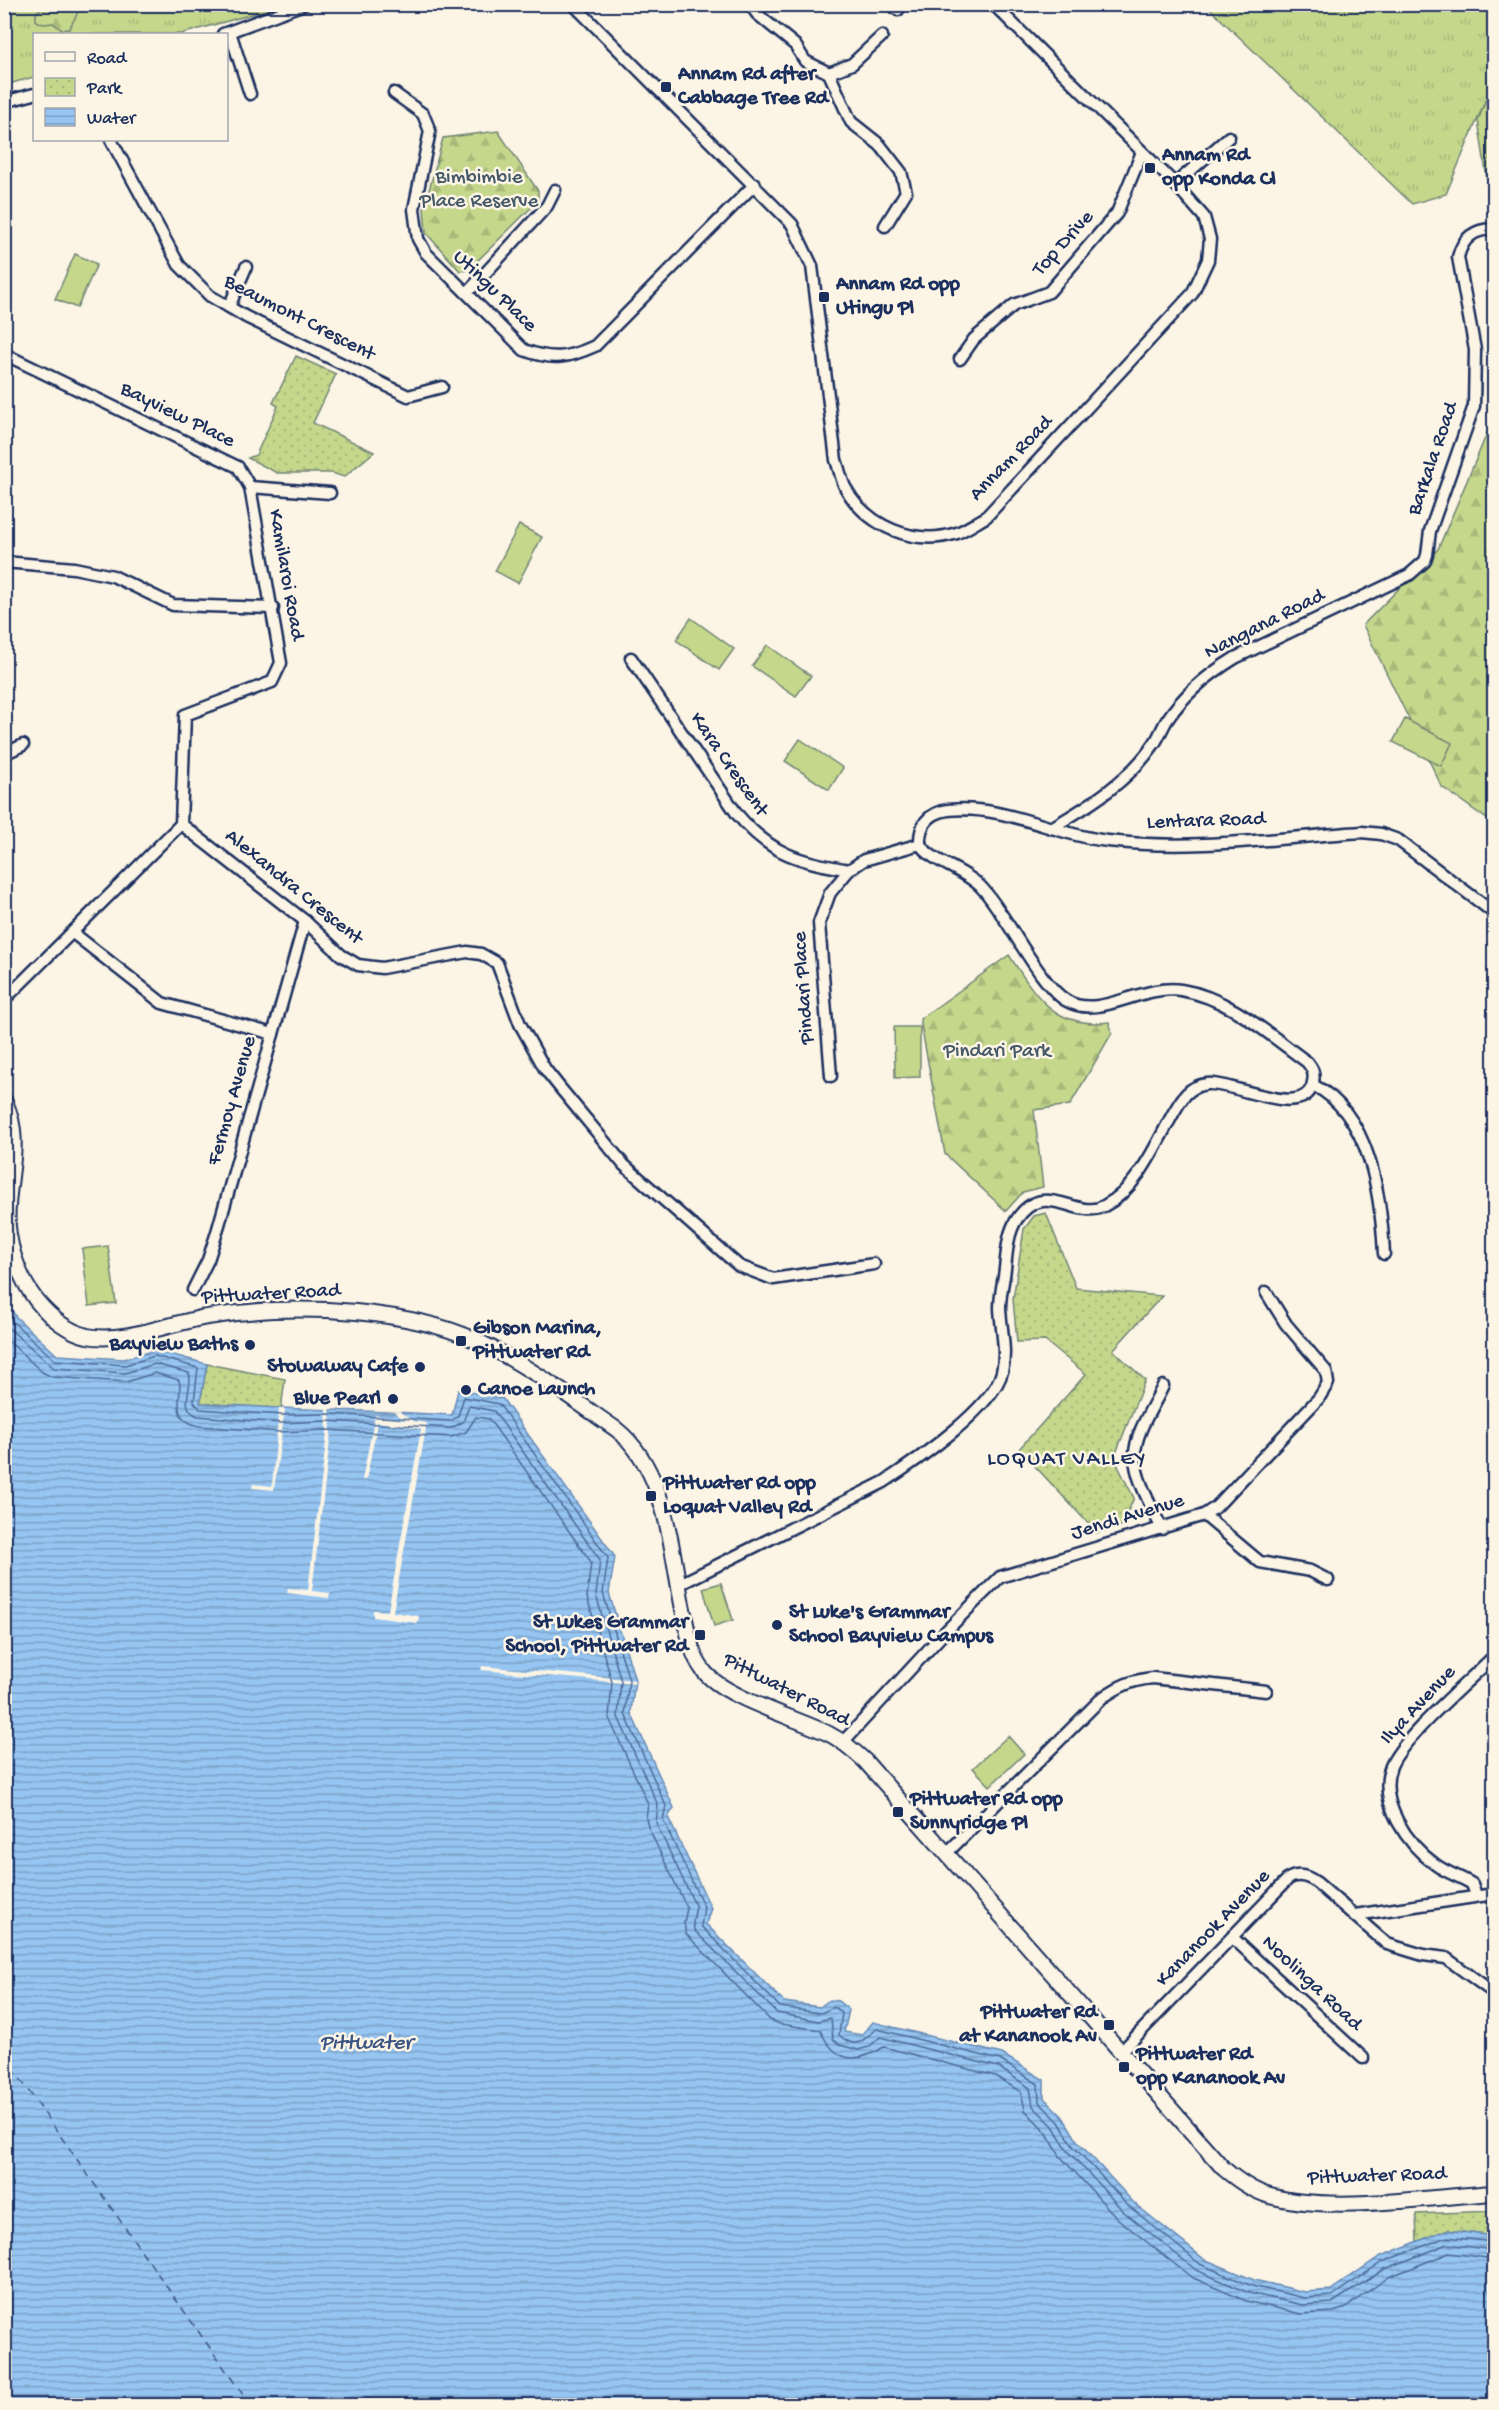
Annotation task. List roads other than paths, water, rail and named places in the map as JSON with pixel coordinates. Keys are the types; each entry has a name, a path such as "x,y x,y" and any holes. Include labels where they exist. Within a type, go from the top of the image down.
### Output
{"main road":[{"name":"Pittwater Road","path":"4,1100 14,1133 7,1219 12,1246 19,1270 30,1291 58,1322 77,1333 100,1337 230,1314 335,1311 408,1320 474,1340 521,1366 629,1440 653,1478 693,1653 705,1673 713,1682 843,1742 865,1761 948,1852 1214,2160 1236,2179 1257,2191 1285,2199 1326,2203 1494,2193"}],"street":[{"path":"227,33 304,4"},
{"name":"Annam Road","path":"573,4 755,184 792,224 812,266 836,460 844,486 860,508 878,523 902,534 926,538 959,532 986,517 1192,294 1208,260 1208,226 1204,217 1175,184 993,4"},
{"path":"750,4 757,14 795,45 805,61 829,74 850,122 879,145 901,172 906,192 885,226"},
{"path":"228,36 250,93"},
{"path":"829,74 852,64 882,36"},
{"name":"Utingu Place","path":"394,93 423,114 430,131 414,209 418,239 426,253 524,350 543,357 572,357 595,346 755,184"},
{"path":"4,102 33,94"},
{"path":"1175,184 1229,136"},
{"name":"Beaumont Crescent","path":"112,141 179,265 210,296 408,396 442,387"},
{"name":"Top Drive","path":"960,359 974,339 1014,305 1049,292 1117,213 1142,152"},
{"path":"467,293 547,206 555,190"},
{"name":"Barkala Road","path":"1409,575 1425,561 1430,531 1474,406 1475,350 1458,266 1460,250 1473,233 1494,229"},
{"path":"229,307 246,267"},
{"name":"Bayview Place","path":"4,354 238,467 250,487"},
{"path":"250,487 330,493"},
{"name":"Kamilaroi Road","path":"181,824 185,715 272,682 281,663 250,487"},
{"path":"4,562 74,568 113,576 173,605 273,608"},
{"name":"Nangana Road","path":"1051,828 1088,807 1126,776 1154,744 1181,701 1211,673 1234,658 1409,575"},
{"name":"Kara Crescent","path":"631,658 754,834 777,852 805,862 849,870"},
{"path":"4,754 23,745"},
{"name":"Lentara Road","path":"920,844 920,831 927,819 947,810 995,812 1098,840 1153,846 1362,832 1381,834 1398,840 1494,913"},
{"path":"4,1000 181,824"},
{"name":"Alexandra Crescent","path":"181,824 305,921 341,955 358,964 382,968 467,952 481,954 497,963 520,1024 555,1082 624,1165 739,1266 773,1279 874,1264"},
{"path":"678,1585 884,1482 910,1465 981,1406 991,1394 1002,1372 1001,1293 1011,1230 1027,1208 1053,1200 1089,1210 1106,1205 1138,1175 1181,1099 1198,1086 1223,1084 1294,1101 1307,1095 1313,1085 1314,1075 1307,1062 1226,1004 1205,995 1179,989 1152,990 1095,1007 1080,1006 1066,1000 1051,987 999,908 980,886 950,864 931,856 920,844 864,860 849,870"},
{"name":"Pindari Place","path":"831,1076 819,923 830,893 849,870"},
{"name":"Fermoy Avenue","path":"193,1290 208,1260 305,921"},
{"path":"73,933 162,1003 273,1034"},
{"path":"1313,1085 1343,1109 1368,1152 1382,1216 1384,1254"},
{"name":"Jendi Avenue","path":"843,1742 1000,1577 1204,1515 1216,1506 1319,1398 1328,1383 1326,1371 1286,1323 1266,1292"},
{"path":"1162,1529 1146,1494 1135,1455 1139,1436 1163,1386"},
{"path":"1204,1515 1260,1563 1310,1571 1328,1580"},
{"name":"Ilya Avenue","path":"1476,1895 1472,1884 1437,1865 1411,1840 1394,1813 1388,1783 1390,1768 1402,1748 1494,1656"},
{"path":"948,1852 1102,1698 1120,1685 1136,1679 1153,1678 1266,1691"},
{"name":"Kananook Avenue","path":"1121,2052 1288,1879 1296,1876 1312,1879 1387,1944 1423,1955 1446,1958 1494,1992"},
{"path":"1356,1915 1494,1894"},
{"name":"Noolinga Road","path":"1233,1938 1363,2058"}],"water":[{"name":"Pittwater","path":"4,1297 16,1317 57,1355 124,1359 155,1350 207,1364 200,1403 452,1415 458,1390 502,1398 615,1557 609,1593 635,1680 631,1713 674,1808 668,1817 711,1908 706,1924 784,2002 820,2007 829,2000 838,2001 849,2010 844,2032 862,2035 873,2022 1002,2054 1044,2080 1044,2098 1063,2117 1078,2142 1134,2203 1204,2259 1254,2280 1305,2292 1331,2290 1379,2257 1446,2230 1494,2236 1494,2405 5,2405"}],"place":[{"name":"Annam Rd after Cabbage Tree Rd","path":"666,87"},
{"name":"Annam Rd opp Konda Cl","path":"1150,168"},
{"name":"Annam Rd opp Utingu Pl","path":"824,297"},
{"name":"Gibson Marina, Pittwater Rd","path":"461,1341"},
{"name":"Bayview Baths","path":"250,1345"},
{"name":"Stowaway Cafe","path":"420,1367"},
{"name":"Canoe Launch","path":"466,1390"},
{"name":"Blue Pearl","path":"393,1399"},
{"name":"Pittwater Rd opp Loquat Valley Rd","path":"651,1496"},
{"name":"St Luke's Grammar School Bayview Campus","path":"777,1625"},
{"name":"St Lukes Grammar School, Pittwater Rd","path":"700,1635"},
{"name":"Pittwater Rd opp Sunnyridge Pl","path":"898,1812"},
{"name":"Pittwater Rd at Kananook Av","path":"1109,2025"},
{"name":"Pittwater Rd opp Kananook Av","path":"1124,2067"}],"district":[{"name":"LOQUAT VALLEY","path":"1067,1460"}],"park label":[{"name":"Bimbimbie Place Reserve","path":"479,190"},
{"name":"Pindari Park","path":"997,1052"}]}
